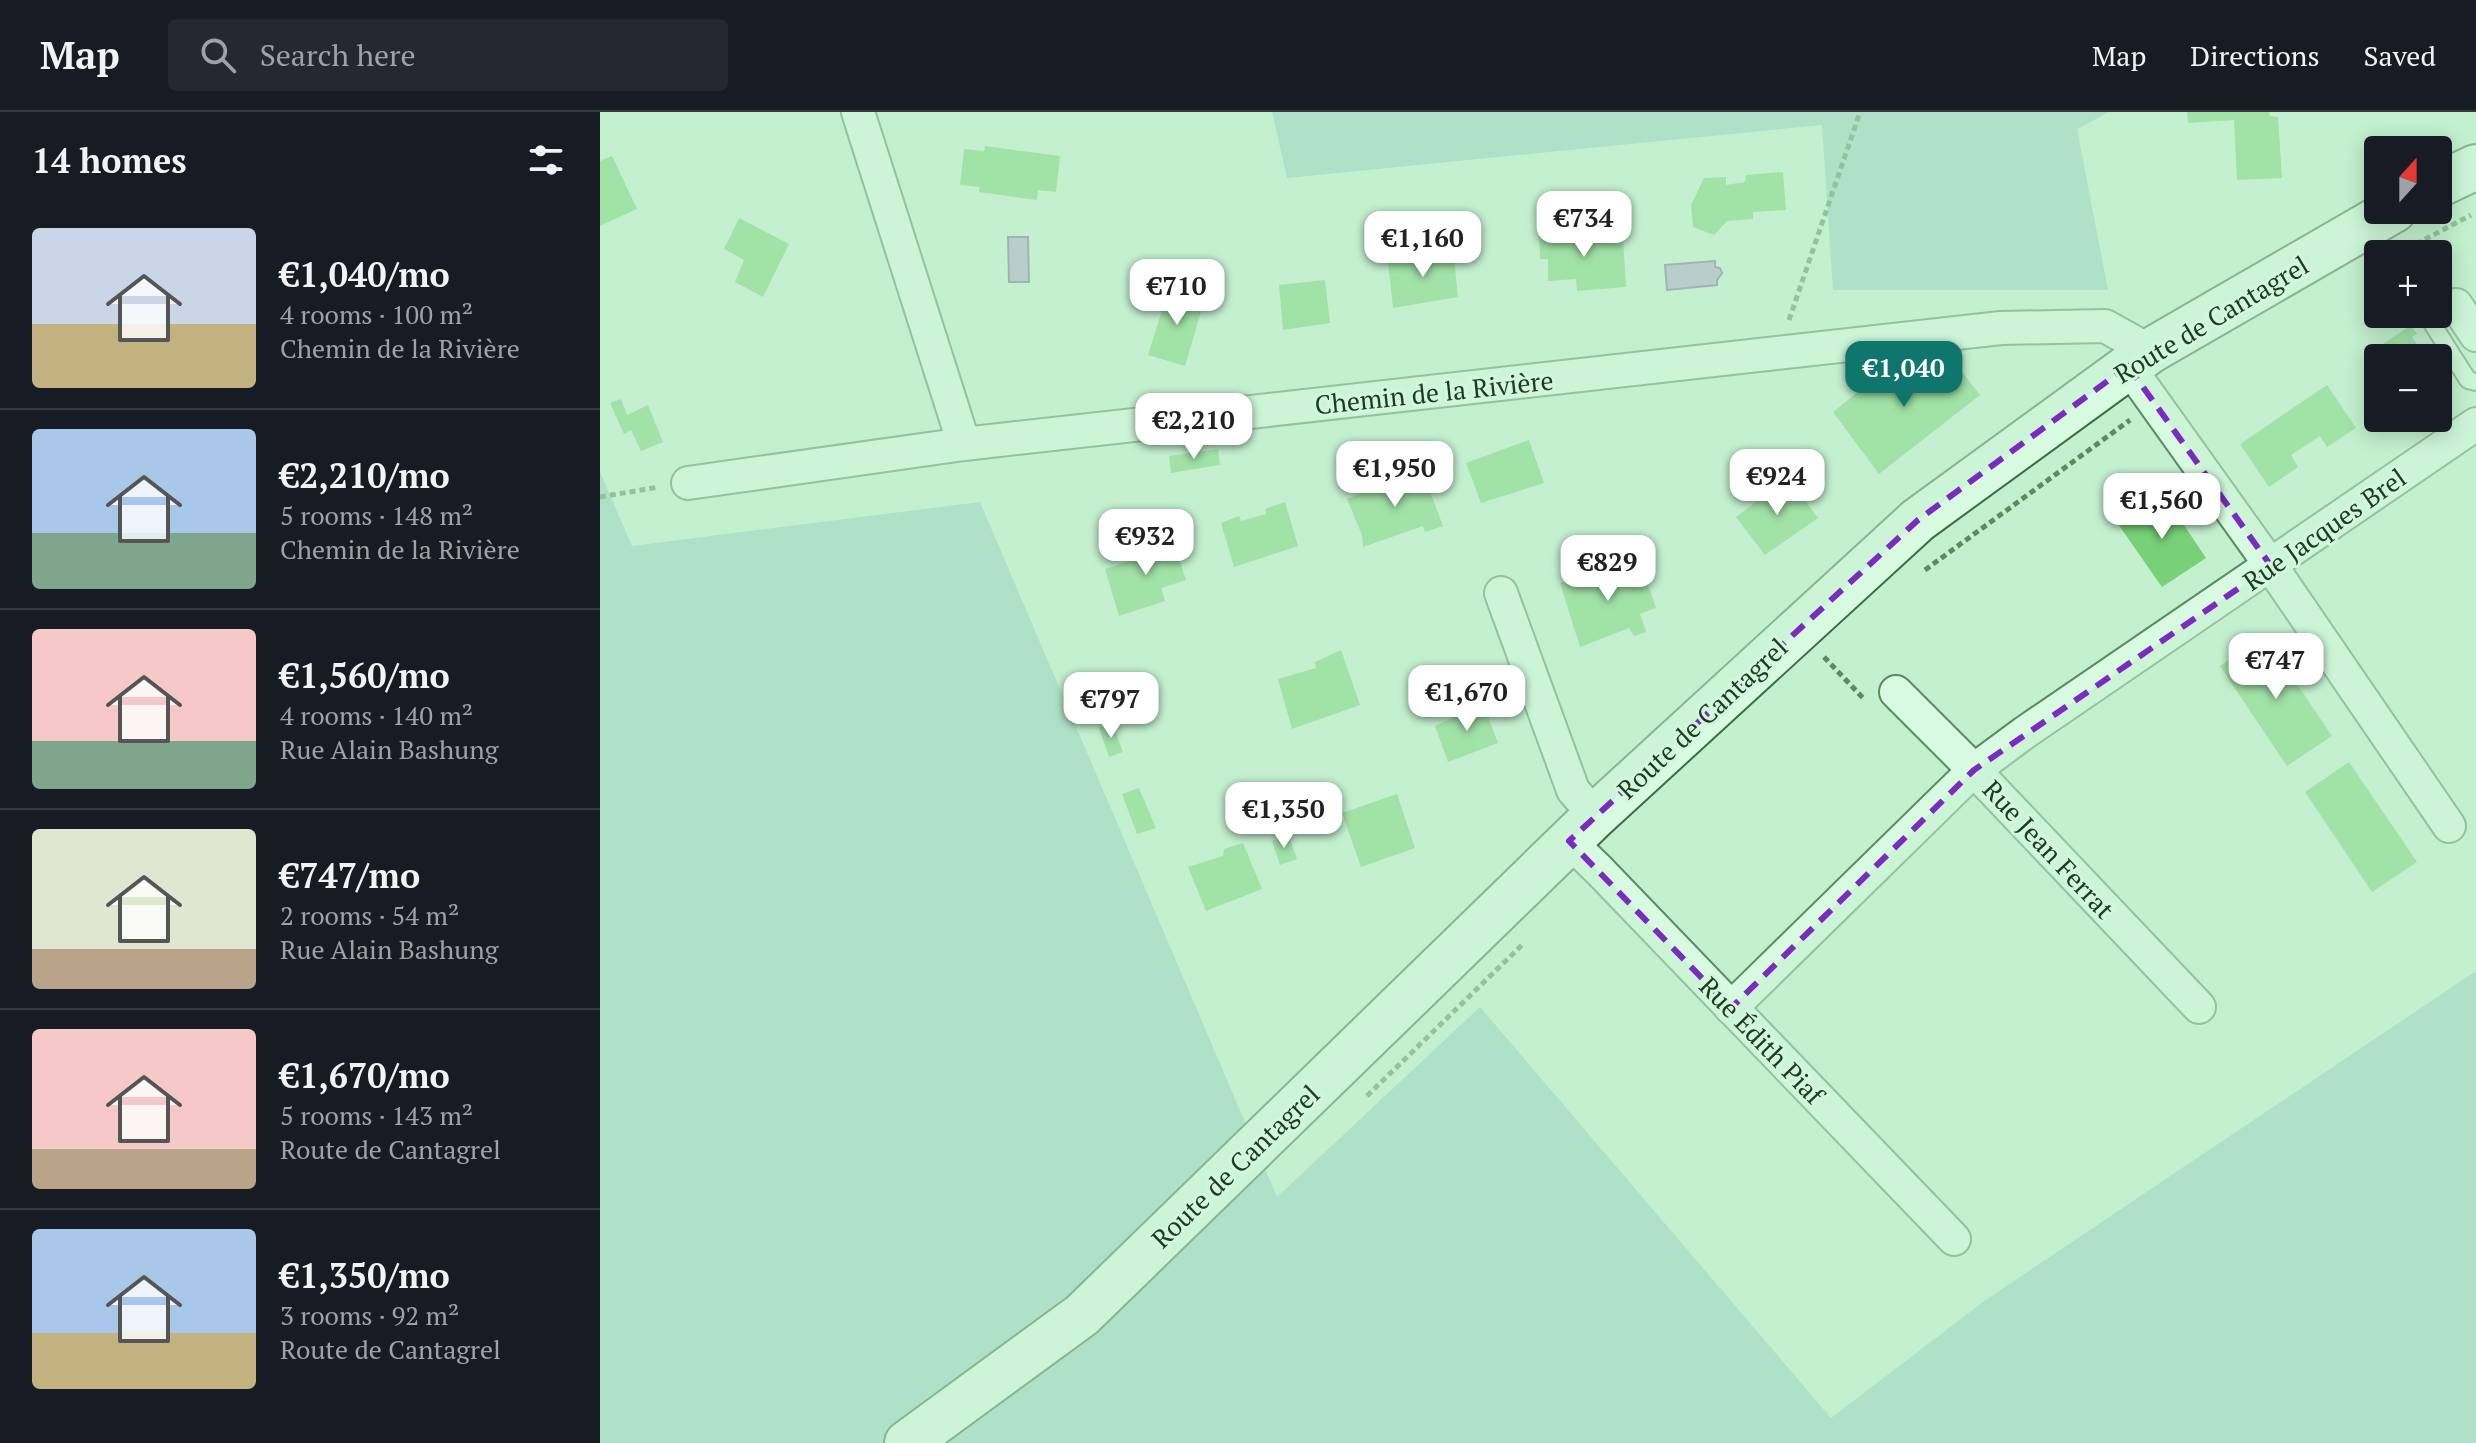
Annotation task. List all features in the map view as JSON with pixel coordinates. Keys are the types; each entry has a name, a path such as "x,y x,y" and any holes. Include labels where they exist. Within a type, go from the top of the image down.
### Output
{"street":[{"path":"858,112 964,444"},
{"path":"2452,178 2476,167"},
{"name":"Route de Cantagrel","path":"907,1443 1082,1315 1582,829 1918,520 2139,358 2402,229"},
{"path":"2452,318 2476,335"},
{"name":"Chemin de la Rivière","path":"688,483 964,444 2001,328 2105,326 2139,358"},
{"path":"2139,358 2154,402 2449,826"},
{"name":"Rue Jacques Brel","path":"1731,1008 1974,770 2476,424"},
{"name":"Rue Édith Piaf","path":"1501,593 1573,790 1582,829 1731,1008 1954,1239"},
{"name":"Rue Jean Ferrat","path":"1896,692 2199,1007"}],"lane":[{"path":"2448,328 2468,380 2476,382"}],"path":[{"path":"1782,353 1790,315 1860,112"},
{"path":"2402,229 2476,213"},
{"path":"1918,575 2154,402"},
{"path":"600,497 688,483"},
{"path":"1823,657 1835,646"},
{"path":"1366,1097 1533,935"}],"highlighted area":[{"path":"2128,366 2271,566 1974,770 1731,1008 1569,841 1918,520"}],"shaded area":[{"path":"1272,112 2109,112 2077,129 2108,290 1833,290 1822,125 1287,178"},
{"path":"1008,237 1028,237 1029,282 1009,282"},
{"path":"1715,261 1715,267 1720,268 1722,273 1717,285 1667,290 1665,265"},
{"path":"600,472 632,546 980,502 1277,1197 1480,1007 1831,1418 1987,1299 2476,971 2476,1443 600,1443"}],"building":[{"path":"2187,112 2269,112 2270,116 2278,117 2282,178 2237,180 2234,120 2188,123"},
{"path":"985,146 1060,156 1056,192 1038,190 1037,200 979,192 980,187 960,185 964,149 984,151"},
{"path":"612,156 637,209 600,226 600,161"},
{"path":"1783,172 1786,210 1753,212 1753,219 1727,221 1714,235 1693,227 1691,205 1704,178 1726,177 1726,185 1745,182 1746,175"},
{"path":"739,218 789,244 763,297 735,282 744,260 724,249"},
{"path":"1594,228 1595,240 1623,238 1626,287 1577,291 1576,279 1548,281 1548,259 1540,259 1539,233"},
{"path":"1453,249 1458,297 1393,308 1388,262"},
{"path":"1325,280 1330,323 1283,330 1279,285"},
{"path":"1169,288 1205,298 1185,366 1148,355"},
{"path":"2407,328 2413,328 2417,334 2412,337 2417,344 2383,344"},
{"path":"1948,354 1980,395 1879,474 1833,412 1898,360 1915,380"},
{"path":"2327,385 2356,428 2327,447 2320,436 2291,455 2298,467 2269,487 2240,444"},
{"path":"621,399 627,415 648,405 663,442 641,451 631,430 624,434 610,403"},
{"path":"1529,440 1544,483 1481,503 1466,463"},
{"path":"1218,449 1220,465 1171,473 1169,456"},
{"path":"1422,470 1443,526 1425,532 1423,526 1363,547 1362,535 1347,499"},
{"path":"1788,478 1818,518 1765,555 1736,517"},
{"path":"2163,494 2206,558 2162,587 2118,524"},
{"path":"1285,502 1298,546 1234,567 1221,523 1239,516 1241,521 1266,514 1265,509"},
{"path":"1171,534 1186,580 1161,588 1165,601 1119,616 1105,569 1150,554 1146,542"},
{"path":"1641,563 1656,608 1640,614 1646,632 1634,636 1629,628 1580,647 1560,583 1610,566 1613,575"},
{"path":"2264,635 2332,736 2287,766 2220,666"},
{"path":"1341,650 1360,705 1292,729 1278,679 1316,668 1315,662"},
{"path":"1482,701 1498,743 1448,762 1435,726"},
{"path":"1112,723 1123,752 1109,757 1099,728"},
{"path":"2349,762 2417,862 2372,892 2305,792"},
{"path":"1139,788 1156,828 1137,834 1122,794"},
{"path":"1397,794 1415,848 1361,867 1342,813"},
{"path":"1288,835 1297,859 1280,865 1272,841"},
{"path":"1243,843 1262,889 1206,911 1188,867 1223,856 1224,849"}]}
